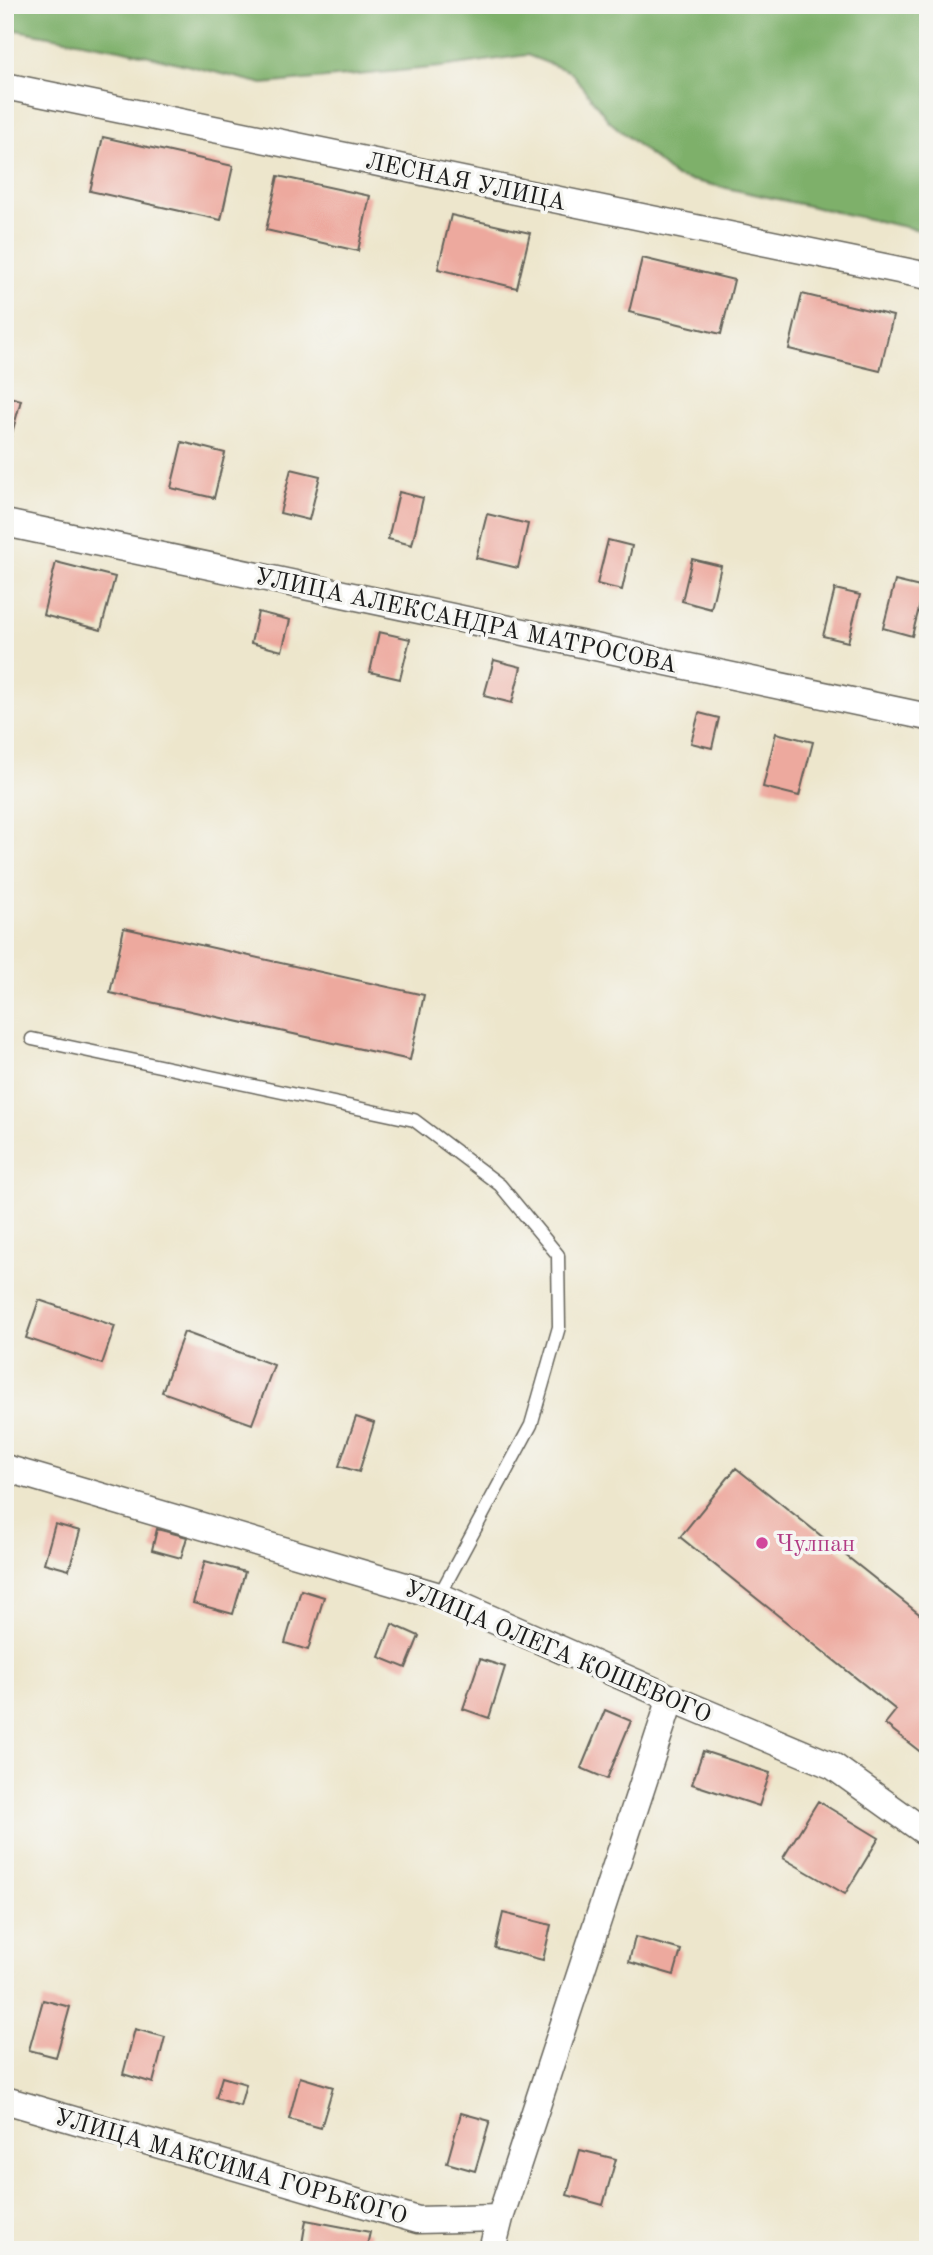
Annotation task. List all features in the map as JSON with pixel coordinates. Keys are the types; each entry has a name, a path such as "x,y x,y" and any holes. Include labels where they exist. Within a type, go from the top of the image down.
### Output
{"street":[{"name":"ЛЕСНАЯ УЛИЦА","path":"7,94 928,276"},
{"name":"УЛИЦА АЛЕКСАНДРА МАТРОСОВА","path":"5,523 928,717"},
{"name":"УЛИЦА ОЛЕГА КОШЕВОГО","path":"5,1468 439,1596 833,1766 928,1833"},
{"path":"492,2250 500,2218 671,1698"},
{"name":"УЛИЦА МАКСИМА ГОРЬКОГО","path":"5,2100 418,2220 500,2218"}],"lane":[{"path":"32,1039 414,1120 500,1185 558,1255 559,1327 531,1425 439,1596"}],"green space":[{"path":"5,5 928,5 928,232 676,177 609,121 571,72 527,55 441,67 263,84 125,50 5,28"}],"building":[{"path":"103,137 233,166 221,220 90,191"},
{"path":"278,176 370,196 358,251 266,230"},
{"path":"451,215 530,233 517,288 438,269"},
{"path":"642,258 734,280 721,334 629,312"},
{"path":"802,294 893,316 880,371 789,349"},
{"path":"5,396 21,400 8,448 5,447"},
{"path":"182,442 225,453 214,498 171,488"},
{"path":"291,469 320,476 309,520 280,513"},
{"path":"399,492 423,498 412,545 388,539"},
{"path":"487,514 528,524 518,568 476,558"},
{"path":"608,540 632,546 622,590 597,584"},
{"path":"692,559 721,566 711,609 682,601"},
{"path":"56,562 115,577 101,630 43,615"},
{"path":"895,581 924,588 912,636 883,628"},
{"path":"835,589 860,595 848,642 823,636"},
{"path":"258,612 290,620 282,651 251,643"},
{"path":"379,632 410,639 400,679 370,672"},
{"path":"494,660 521,667 512,703 484,696"},
{"path":"699,713 719,718 712,748 691,743"},
{"path":"776,733 813,742 799,796 763,787"},
{"path":"928,791 928,809 923,807"},
{"path":"124,928 424,995 410,1060 110,993"},
{"path":"39,1300 115,1326 102,1364 26,1338"},
{"path":"184,1332 274,1365 252,1424 162,1392"},
{"path":"356,1417 374,1423 359,1472 339,1466"},
{"path":"736,1468 928,1621 928,1758 885,1724 896,1710 680,1537"},
{"path":"55,1524 80,1531 69,1570 44,1563"},
{"path":"157,1529 187,1537 181,1558 152,1550"},
{"path":"205,1561 245,1572 233,1614 193,1603"},
{"path":"301,1590 324,1597 308,1650 285,1643"},
{"path":"392,1624 419,1636 406,1668 379,1657"},
{"path":"480,1659 505,1667 489,1718 463,1709"},
{"path":"605,1710 631,1721 607,1779 581,1768"},
{"path":"703,1751 770,1773 759,1806 692,1784"},
{"path":"818,1801 879,1838 845,1894 783,1858"},
{"path":"503,1913 551,1925 543,1960 495,1948"},
{"path":"635,1937 681,1950 674,1975 629,1962"},
{"path":"43,2000 70,2007 56,2057 29,2050"},
{"path":"135,2029 165,2037 153,2083 123,2074"},
{"path":"222,2077 246,2084 240,2106 216,2098"},
{"path":"300,2077 333,2087 321,2128 289,2119"},
{"path":"461,2113 490,2121 475,2171 447,2163"},
{"path":"580,2150 616,2159 603,2205 567,2195"},
{"path":"306,2220 370,2232 366,2250 301,2250"}],"place":[{"name":"Чулпан","path":"762,1543"}]}
